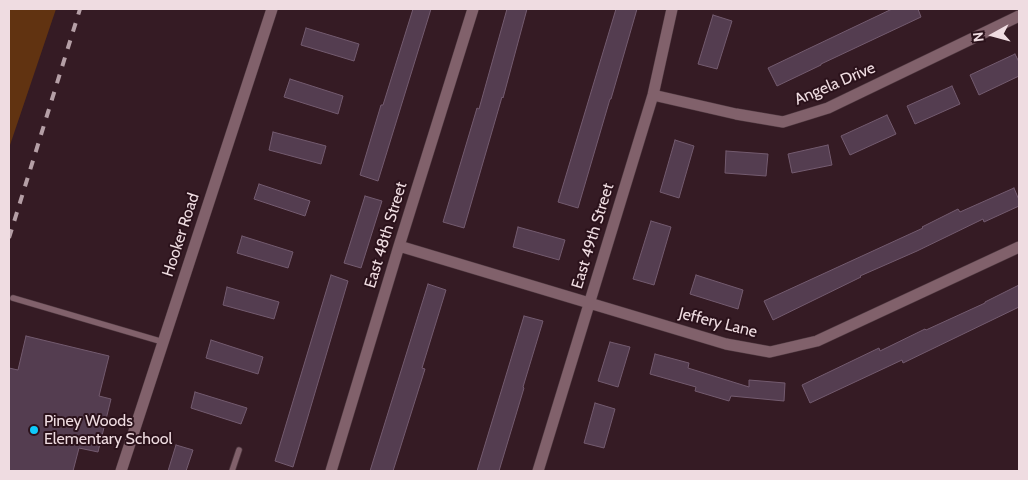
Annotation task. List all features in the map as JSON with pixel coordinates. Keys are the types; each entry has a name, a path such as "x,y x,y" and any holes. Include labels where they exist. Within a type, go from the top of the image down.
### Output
{"street":[{"name":"Hooker Road","path":"121,471 272,9"},
{"name":"East 48th Street","path":"331,471 473,9"},
{"name":"East 49th Street","path":"538,471 653,95 672,9"},
{"name":"Angela Drive","path":"653,95 736,114 783,122 828,108 1019,16"},
{"name":"Jeffery Lane","path":"399,246 726,344 770,352 817,341 1019,247"}],"lane":[{"path":"13,298 163,342"},
{"path":"232,471 239,450"}],"shaded area":[{"path":"9,9 56,9 9,148"}],"building":[{"path":"413,9 431,9 378,181 360,175"},
{"path":"507,9 527,9 503,98 464,228 443,222 477,108 479,109"},
{"path":"616,9 637,9 578,208 558,202"},
{"path":"892,9 918,9 921,17 777,86 768,68"},
{"path":"713,15 732,21 717,69 698,64"},
{"path":"306,28 359,44 354,61 301,45"},
{"path":"1015,54 1019,62 1019,76 979,95 970,75"},
{"path":"290,79 343,96 338,114 284,97"},
{"path":"952,86 960,104 915,124 907,106"},
{"path":"887,115 896,134 850,155 841,136"},
{"path":"273,132 326,146 321,164 269,150"},
{"path":"675,140 694,146 679,198 660,192"},
{"path":"828,145 832,165 792,173 788,154"},
{"path":"726,151 768,154 766,176 725,173"},
{"path":"259,184 310,201 305,216 254,199"},
{"path":"1014,188 1019,200 1019,206 984,222 983,219 860,276 773,320 764,301 923,228 958,209 960,212"},
{"path":"365,196 382,201 361,268 344,263"},
{"path":"651,221 671,227 654,285 633,279"},
{"path":"518,227 565,240 559,260 513,247"},
{"path":"242,236 293,252 288,268 237,253"},
{"path":"331,275 348,281 293,467 275,461"},
{"path":"696,275 743,290 738,309 690,294"},
{"path":"428,284 446,290 422,368 425,369 393,471 370,471"},
{"path":"1019,285 1019,307 903,363 902,360 810,403 802,385 879,348 880,351 985,303"},
{"path":"227,287 279,302 274,319 223,305"},
{"path":"524,316 543,321 499,471 477,471"},
{"path":"26,336 109,356 99,396 111,399 98,452 79,448 73,471 9,471 9,368 18,370"},
{"path":"211,340 263,357 258,374 206,358"},
{"path":"610,342 630,347 618,387 598,381"},
{"path":"655,354 689,363 688,368 749,387 749,380 785,383 784,401 731,396 729,401 695,391 696,387 650,374"},
{"path":"195,392 247,408 241,424 191,408"},
{"path":"595,403 615,409 604,448 584,443"},
{"path":"176,445 193,450 186,471 168,471"}],"railway":[{"path":"9,238 80,9"}],"place":[{"name":"Piney Woods Elementary School","path":"34,430"}]}
